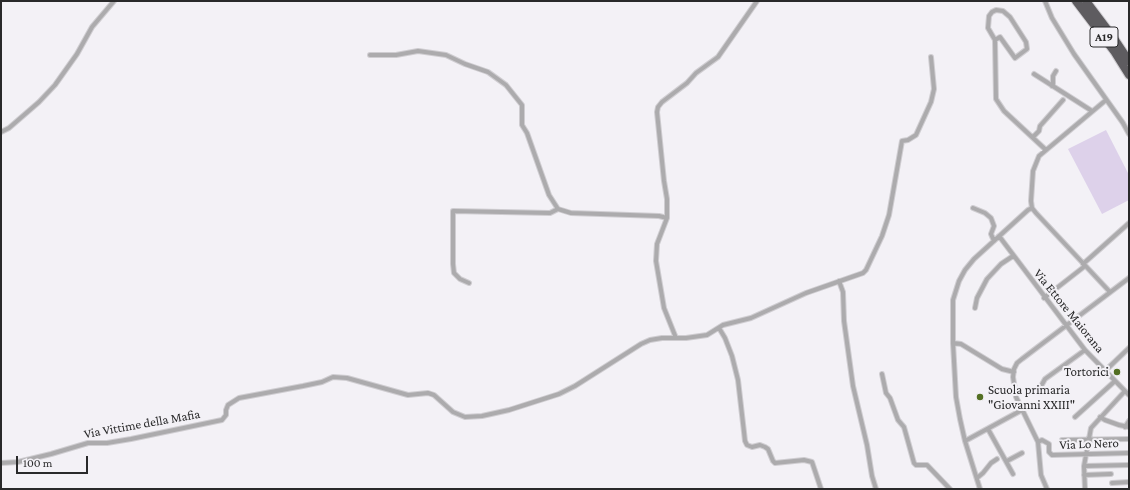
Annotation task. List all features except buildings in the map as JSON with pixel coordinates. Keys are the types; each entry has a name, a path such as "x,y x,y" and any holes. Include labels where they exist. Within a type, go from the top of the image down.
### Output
{"highway":[{"name":"A19","path":"1076,1 1114,51 1129,75"},
{"name":"A19","path":"1086,1 1114,37 1129,61"}],"street":[{"path":"1,132 15,123 39,102 55,85 77,54 92,27 114,1"},
{"path":"757,1 718,57 696,73 658,107 657,117 667,199 667,218 657,244 656,261 664,308 676,338 707,335 719,328 751,318 806,293 857,276 866,270 882,236 889,215 902,141 916,135 931,102 934,89 931,57"},
{"path":"1045,2 1052,18 1074,54 1123,123 1129,134"},
{"path":"995,40 1000,37 1015,58 1026,49 1026,42 1010,17 1003,11 996,10 992,12 989,16 988,28 995,40 996,99 1004,111 1046,150"},
{"path":"370,55 396,55 418,51 446,55 465,64 488,72 506,85 522,105 522,125 527,133 549,195 558,209"},
{"path":"1052,86 1053,76 1056,71"},
{"path":"1034,74 1092,111"},
{"path":"1033,138 1039,131 1040,126 1063,100"},
{"path":"1106,100 1039,156 1033,171 1031,201 1032,208 1110,292"},
{"path":"973,208 985,213 991,218 994,226 991,234 994,240"},
{"path":"980,489 965,441 956,397 953,343 953,300 959,281 965,270 974,259 998,236 1032,208"},
{"path":"469,283 460,279 454,273 453,211 550,213 558,209 571,212 659,216 667,218"},
{"path":"1044,298 1084,265 1129,223"},
{"name":"Via Ettore Maiorana","path":"998,236 1084,350 1129,395"},
{"path":"976,308 977,298 987,280 1001,264 1013,256"},
{"path":"1047,489 1039,468 1038,442 1015,392 1014,372 1017,364 1129,278"},
{"path":"839,281 843,292 844,321 853,386 876,489"},
{"path":"719,328 725,338 732,356 738,380 745,441 752,447 760,445 765,446 768,449 773,462 775,463 804,460 812,462 821,489"},
{"name":"Via Vittime della Mafia","path":"1,463 18,462 88,443 107,443 131,439 222,420 226,415 228,405 239,398 322,382 333,377 347,378 408,395 428,393 434,395 454,412 465,417 482,416 509,410 559,394 589,378 641,344 650,340 676,338"},
{"path":"953,343 961,344 1002,369 1014,372"},
{"path":"1105,371 1129,348"},
{"path":"1040,388 1045,379 1084,350"},
{"path":"882,374 886,393 890,398 898,420 904,427 914,463 916,465 927,465 950,489"},
{"path":"1075,417 1115,381"},
{"path":"1085,489 1084,466 1091,428 1125,391"},
{"path":"965,441 1022,410"},
{"path":"1100,417 1127,427 1129,421"},
{"path":"988,429 1013,474"},
{"path":"1062,440 1129,439"},
{"name":"Via Lo Nero","path":"1038,442 1042,440 1049,444 1049,452 1052,455 1129,453"},
{"path":"1006,461 1022,453"},
{"path":"977,478 983,474 991,463 997,459"},
{"path":"1084,466 1129,465"},
{"path":"1084,475 1111,474"},
{"path":"1112,483 1129,482"}],"shaded area":[{"path":"1106,130 1129,175 1129,200 1102,214 1068,149"}],"place":[{"name":"Tortorici","path":"1117,372"},
{"name":"Scuola primaria \"Giovanni XXIII\"","path":"980,397"}]}
